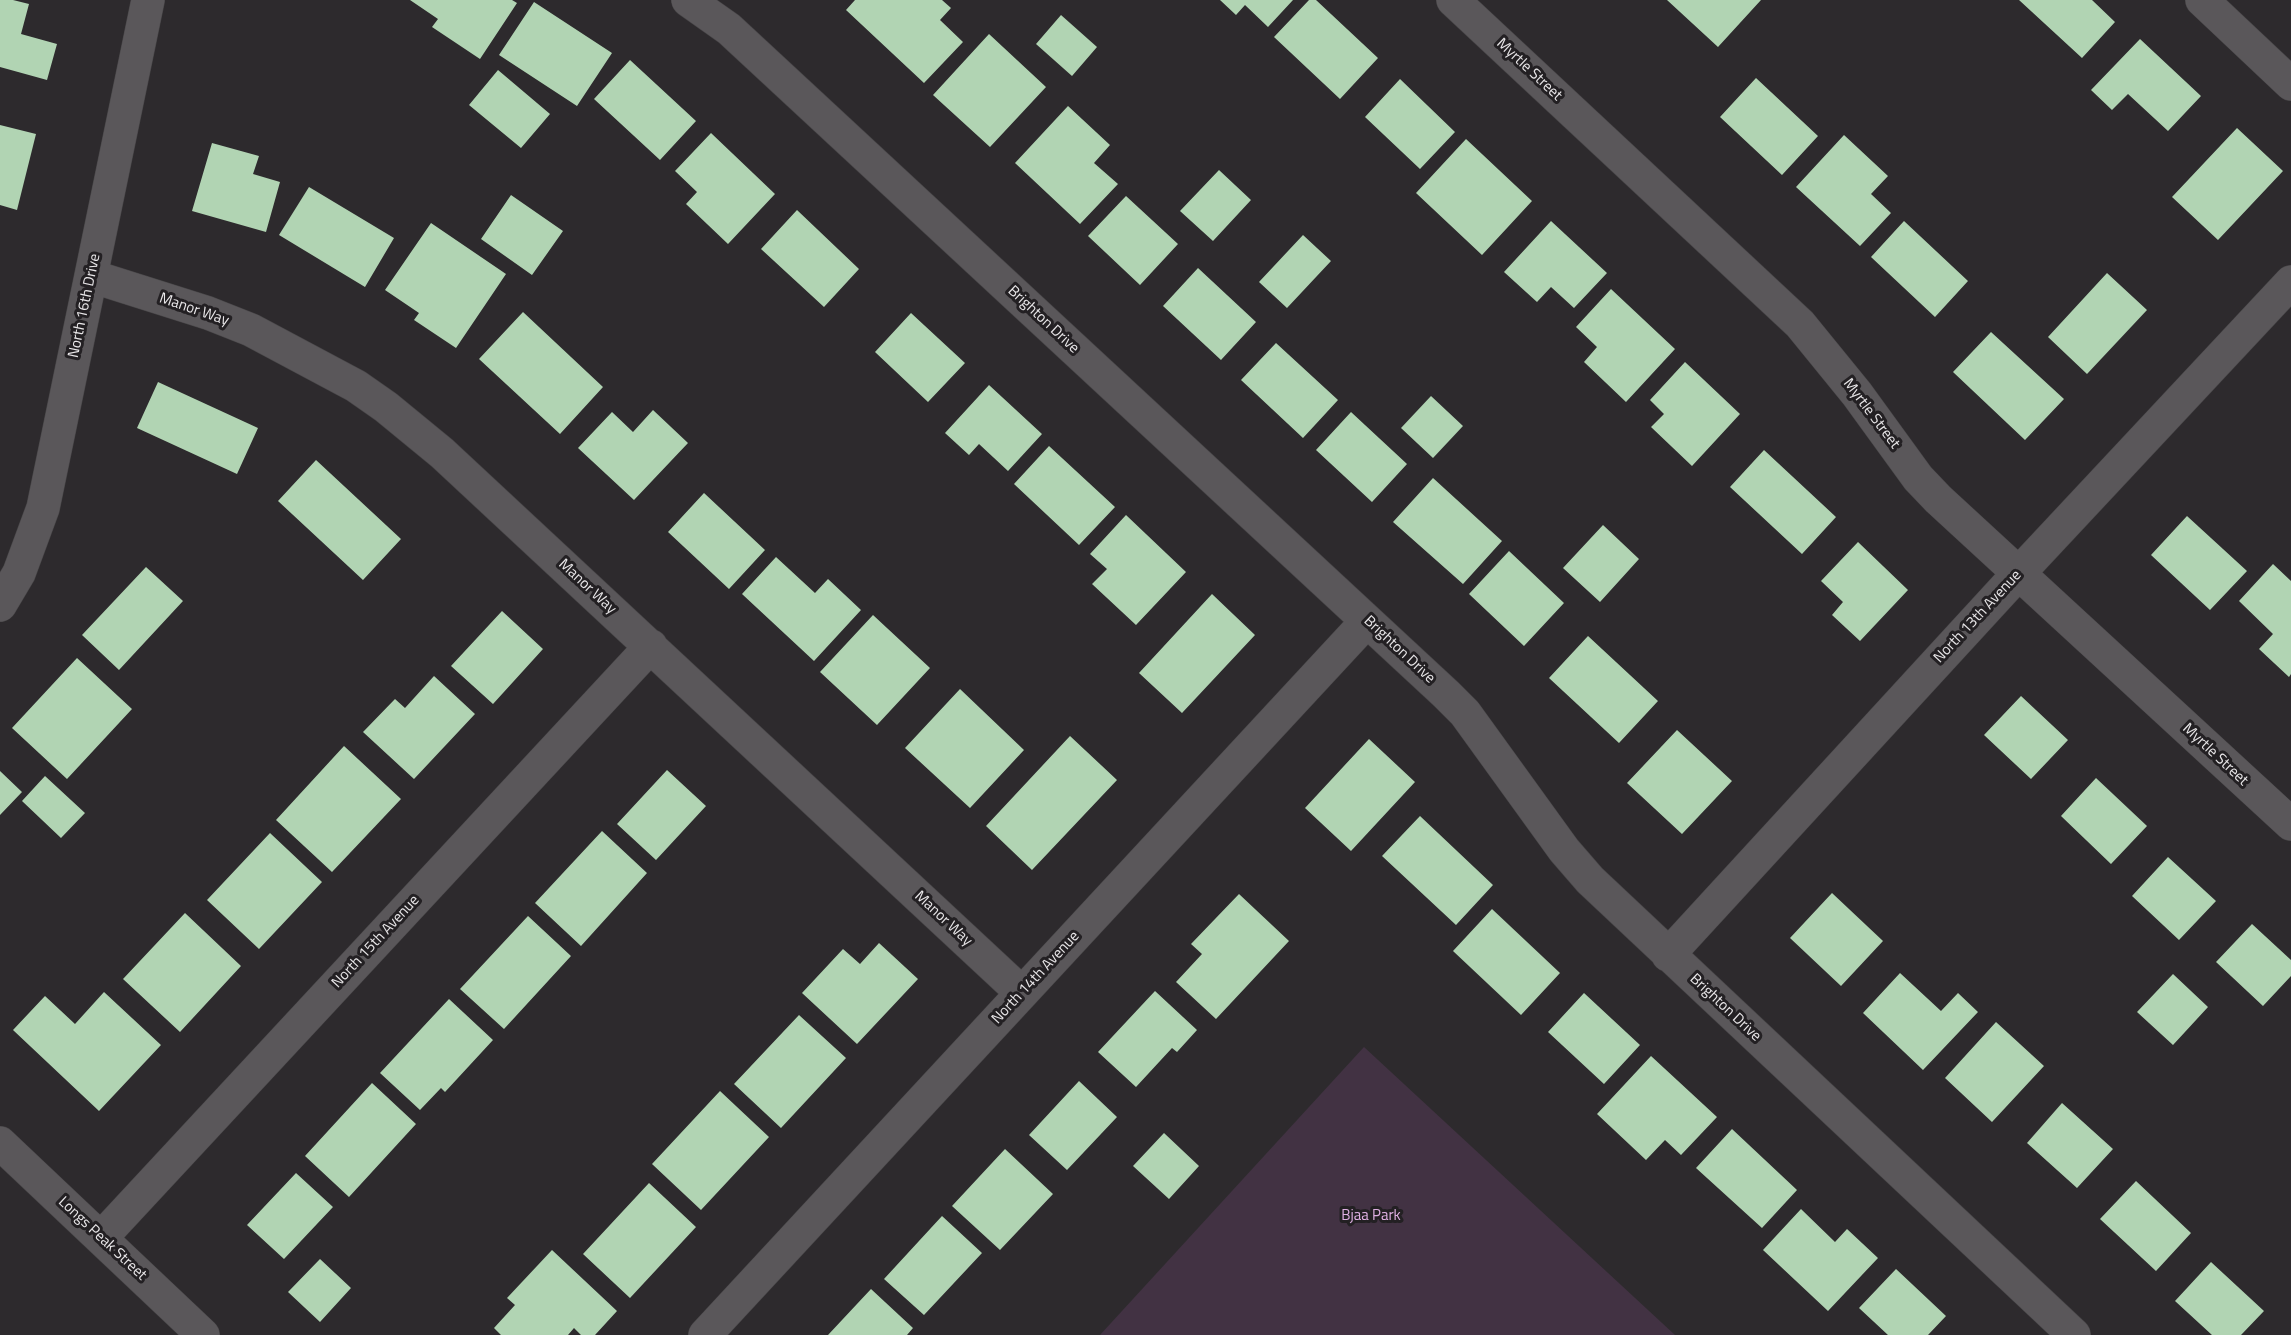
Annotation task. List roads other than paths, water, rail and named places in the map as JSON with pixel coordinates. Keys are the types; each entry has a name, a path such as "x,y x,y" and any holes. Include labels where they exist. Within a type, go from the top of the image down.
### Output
{"street":[{"name":"North 16th Drive","path":"0,605 20,573 43,508 148,0"},
{"name":"Brighton Drive","path":"688,0 729,29 1446,694 1465,713 1564,850 1590,880 2074,1335"},
{"name":"Myrtle Street","path":"1453,0 1800,324 1857,394 1918,478 2018,574 2291,824"},
{"path":"2202,0 2291,84"},
{"name":"Manor Way","path":"91,276 208,313 251,330 356,386 386,407 442,453 1022,993"},
{"name":"North 13th Avenue","path":"1668,955 2018,574 2291,282"},
{"name":"North 14th Avenue","path":"705,1335 1367,621"},
{"name":"North 15th Avenue","path":"101,1238 651,646"},
{"name":"Longs Peak Street","path":"0,1143 204,1335"}],"park label":[{"name":"Bjaa Park","path":"1371,1216"}]}
